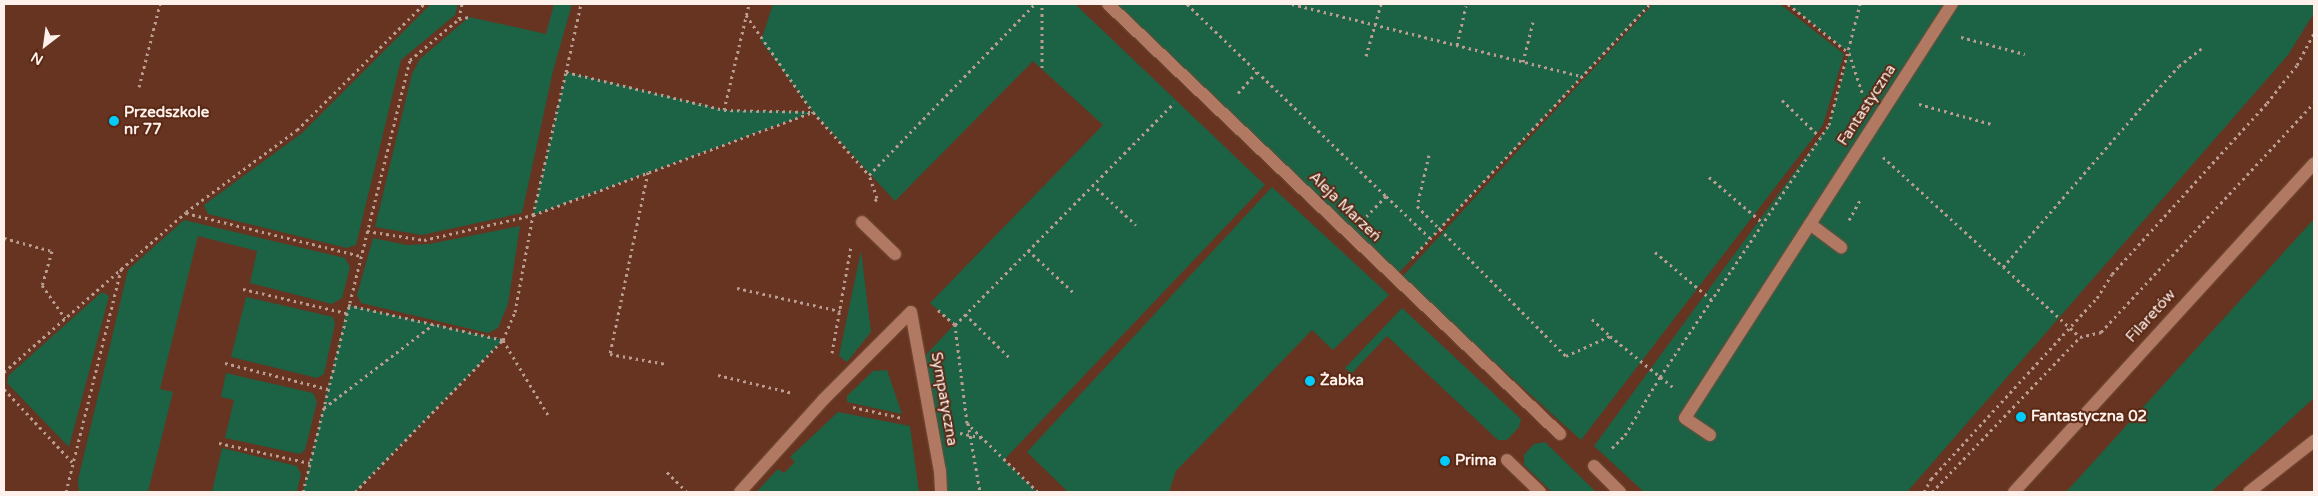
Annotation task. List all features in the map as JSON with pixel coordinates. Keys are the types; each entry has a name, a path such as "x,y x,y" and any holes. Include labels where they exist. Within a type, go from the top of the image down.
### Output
{"street":[{"name":"Aleja Marzeń","path":"1108,4 1560,434"},
{"name":"Fantastyczna","path":"1710,435 1685,418 1952,4"},
{"name":"Filaretów","path":"2014,492 2314,164"},
{"path":"862,222 895,254"},
{"path":"1810,224 1841,247"},
{"name":"Sympatyczna","path":"740,492 824,400 911,312 940,470 941,492"},
{"path":"2249,492 2314,441"},
{"path":"1507,460 1540,492"},
{"path":"1594,466 1620,492"}],"path":[{"path":"139,87 160,4"},
{"path":"4,372 186,212 297,130 424,4"},
{"path":"459,19 462,4"},
{"path":"355,492 503,340 515,312 533,214 581,4"},
{"path":"724,110 749,4"},
{"path":"1042,4 1042,68"},
{"path":"1187,4 1430,238"},
{"path":"1292,4 1304,5 1581,76"},
{"path":"1366,56 1381,4"},
{"path":"1395,277 1650,4"},
{"path":"1788,4 1849,54 1884,159 2080,337"},
{"path":"1594,466 1625,436 1660,377 1829,125 1849,54 1860,4"},
{"path":"1457,45 1466,6"},
{"path":"746,15 813,112 869,175"},
{"path":"303,492 410,60 459,19 469,17"},
{"path":"1523,62 1533,22"},
{"path":"1924,492 1931,479 2096,298 2112,274 2267,103 2297,65 2314,34"},
{"path":"1961,37 2026,54"},
{"path":"2003,267 2147,101 2179,66 2203,47"},
{"path":"566,72 724,110 813,112"},
{"path":"955,325 1191,82"},
{"path":"1782,100 1820,137"},
{"path":"1932,492 2080,337 2101,332 2314,102"},
{"path":"1919,104 1991,124"},
{"path":"368,231 424,240 533,214 813,112"},
{"path":"1429,155 1417,206 1438,230 1566,356 1610,336"},
{"path":"1879,167 1884,159"},
{"path":"648,172 610,354 666,364"},
{"path":"1709,177 1763,223"},
{"path":"1092,184 1136,225"},
{"path":"1848,224 1864,192"},
{"path":"1349,234 1386,196"},
{"path":"186,212 361,256"},
{"path":"4,238 52,251 42,286 65,318"},
{"path":"1028,250 1072,292"},
{"path":"1655,252 1712,300"},
{"path":"66,492 121,269"},
{"path":"738,288 840,312"},
{"path":"243,289 346,313"},
{"path":"348,305 503,340 548,415"},
{"path":"936,308 955,325 968,422 980,492"},
{"path":"966,314 1010,358"},
{"path":"1592,319 1610,336 1694,403"},
{"path":"324,408 435,324"},
{"path":"225,364 328,389"},
{"path":"4,390 73,463"},
{"path":"968,422 1038,492"},
{"path":"219,443 310,463"},
{"path":"667,472 688,492"},
{"path":"68,487 70,492"}],"green space":[{"path":"431,4 458,4 455,15 401,60 356,245 347,248 208,214 204,205 302,133"},
{"path":"554,4 572,4 553,71 522,213 422,235 375,227 412,74 420,59 469,17 546,34"},
{"path":"773,4 1075,4 1265,185 1004,460 1037,492 941,492 921,360 954,325 930,303 1103,125 1033,61 895,201 813,112 761,41"},
{"path":"1108,4 1650,4 1395,277"},
{"path":"1653,4 1780,4 1844,54 1823,125 1581,440 1401,278"},
{"path":"1788,4 2314,4 2314,13 2288,55 1907,492 1644,492 1594,446 1829,125 1849,53"},
{"path":"566,72 724,110 813,112 533,215"},
{"path":"1272,187 1389,295 1333,350 1312,330 1176,471 1169,492 1068,492 1027,452"},
{"path":"2314,219 2314,398 2211,492 2066,492"},
{"path":"184,220 345,258 350,267 342,298 332,304 250,283 257,251 198,236 160,389 173,392 148,492 79,492 78,480 128,270"},
{"path":"520,226 508,304 498,328 488,333 361,303 357,295 373,238 407,245 429,244"},
{"path":"861,251 871,332 847,362 839,356"},
{"path":"102,292 109,296 69,447 7,383 9,375"},
{"path":"246,297 333,317 335,324 324,374 317,378 231,357"},
{"path":"348,305 503,340 355,492 303,492"},
{"path":"1402,308 1521,419 1519,427 1507,440 1498,440 1387,336 1351,374 1345,368"},
{"path":"887,370 902,414 847,402 847,396 873,371"},
{"path":"226,373 313,393 317,402 305,450 300,454 225,438 234,400 221,397"},
{"path":"838,412 910,426 919,492 756,492 778,469 784,473 795,462 790,457"},
{"path":"1545,442 1596,492 1552,492 1524,465 1524,455 1534,444"},
{"path":"222,448 297,466 301,474 297,492 212,492"}],"place":[{"name":"Przedszkole nr 77","path":"114,121"},
{"name":"Żabka","path":"1310,381"},
{"name":"Fantastyczna 02","path":"2021,417"},
{"name":"Prima","path":"1445,461"}]}
